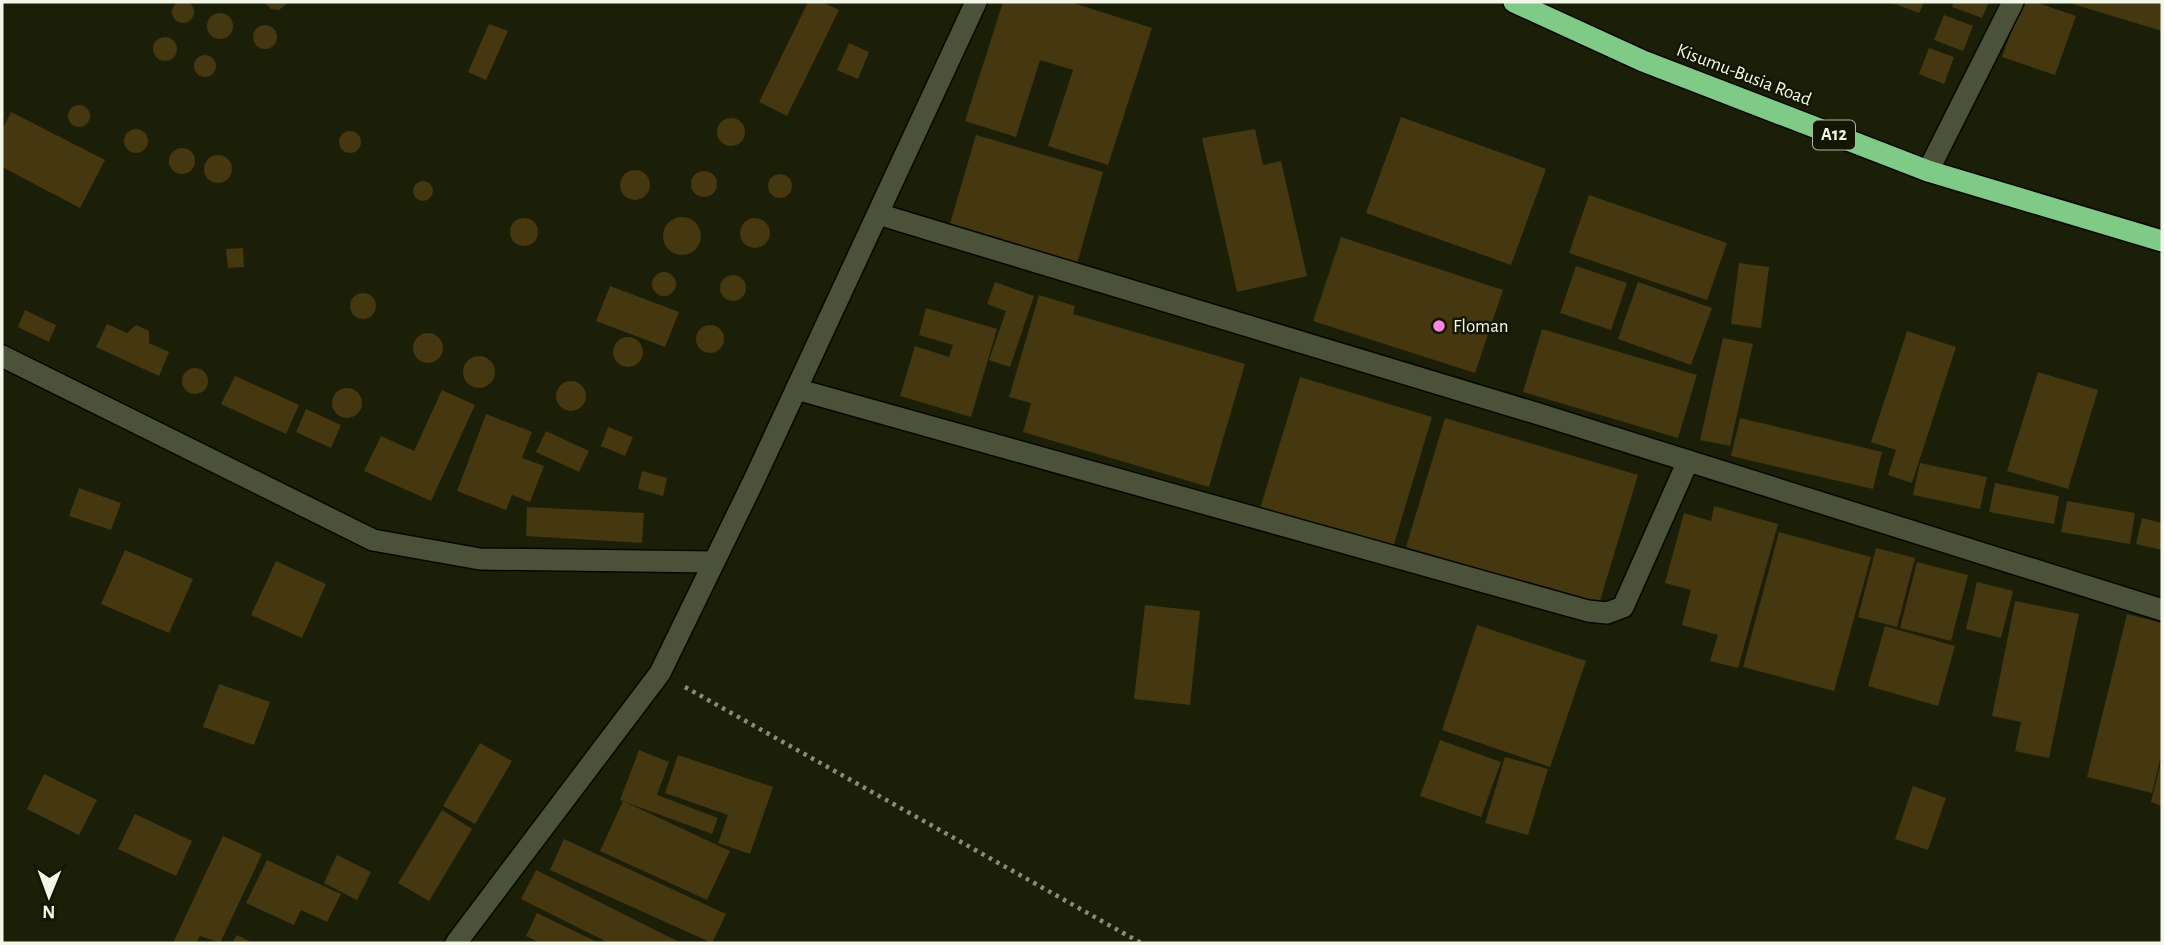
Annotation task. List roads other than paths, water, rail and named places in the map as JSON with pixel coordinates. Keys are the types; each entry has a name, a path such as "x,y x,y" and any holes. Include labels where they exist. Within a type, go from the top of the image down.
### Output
{"highway":[{"name":"Kisumu-Busia Road","path":"1514,2 1643,61 1928,171 2162,241"}],"street":[{"path":"456,943 660,673 976,2"},
{"path":"1928,171 2013,2"},
{"path":"878,214 1688,461 2162,610"},
{"path":"2,356 373,541 480,559 714,562"},
{"path":"796,388 1588,611 1607,613 1623,607 1688,461"}],"place":[{"name":"Floman","path":"1439,326"}]}
